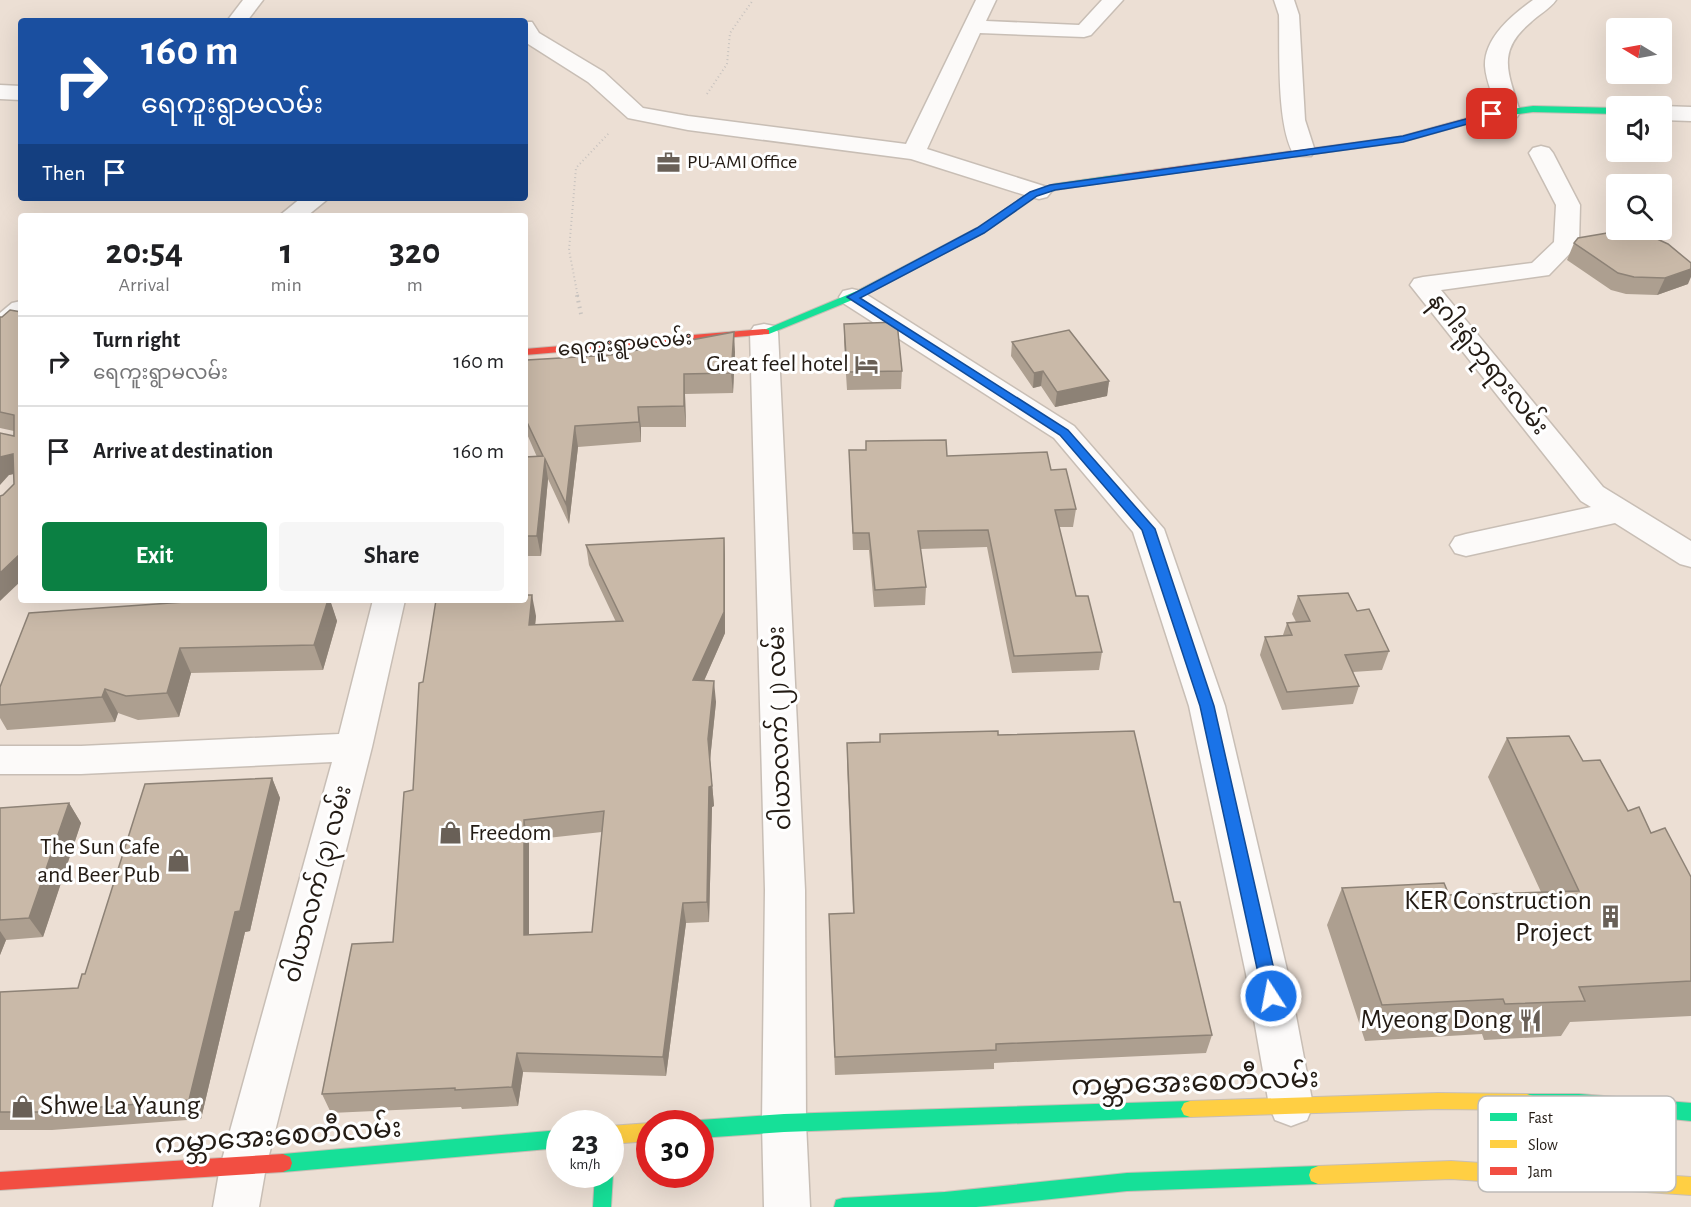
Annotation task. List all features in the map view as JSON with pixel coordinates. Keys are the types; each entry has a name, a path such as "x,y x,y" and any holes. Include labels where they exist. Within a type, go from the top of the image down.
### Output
{"main road":[{"name":"ရေကူးရွာမလမ်း","path":"528,352 764,332 852,297 981,230 1039,192 1054,187 1403,139 1476,117 1509,112 1533,109 1606,111"},
{"name":"ကမ္ဘာအေးစေတီလမ်း","path":"714,1128 784,1123 1291,1105 1478,1103"},
{"name":"ကမ္ဘာအေးစေတီလမ်း","path":"1676,1111 1691,1112"},
{"name":"ကမ္ဘာအေးစေတီလမ်း","path":"0,1181 239,1187 546,1141"},
{"path":"843,1207 945,1201 1127,1182 1451,1170 1478,1172"},
{"path":"1676,1185 1691,1186"},
{"path":"602,1207 603,1188"}],"street":[{"path":"239,18 253,0"},
{"path":"914,152 986,0"},
{"path":"974,27 1084,31 1113,0"},
{"path":"1284,0 1290,15 1294,120 1303,151"},
{"path":"1509,112 1496,63 1504,38 1522,15 1546,0"},
{"path":"528,31 531,37 596,77 636,113 688,123 914,152 1039,192"},
{"path":"0,92 18,93"},
{"path":"1672,113 1691,114"},
{"name":"နဂါးရုံဘုရားလမ်း","path":"1541,153 1568,205 1566,244 1540,270 1423,285 1592,494 1691,556"},
{"path":"295,213 313,201"},
{"path":"0,291 18,295"},
{"path":"852,297 1064,432 1148,529 1207,706 1267,974 1291,1105"},
{"path":"0,326 18,311"},
{"name":"ဝါယာလက် (၂) လမ်း","path":"764,332 785,890 784,1123 787,1207"},
{"path":"1466,545 1618,512"},
{"name":"ဝါယာလက် (၃) လမ်း","path":"239,1187 354,747 388,603"},
{"path":"0,760 81,760 354,747"}],"path":[{"path":"688,123 728,64 730,33 753,0"},
{"path":"589,348 569,250 576,168 603,138 636,113"}],"building":[{"path":"1606,233 1606,240 1659,240 1668,244 1691,263 1691,269 1665,278 1634,277 1618,273 1574,243 1578,238"},
{"path":"10,310 18,311 18,556 0,573 0,496 14,484 13,454 0,457 0,433 14,436 14,415 0,412 0,317"},
{"path":"897,322 902,371 847,372 844,324"},
{"path":"1069,330 1109,381 1057,392 1043,371 1034,373 1012,342"},
{"path":"734,332 731,373 684,374 684,406 638,407 639,422 575,426 566,504 545,459 537,536 528,536 528,457 543,456 528,424 528,360 611,355"},
{"path":"946,440 947,456 1047,452 1051,470 1066,469 1076,509 1055,510 1076,596 1088,596 1102,652 1014,656 988,530 918,531 926,587 875,590 869,533 853,533 849,450 866,450 866,441"},
{"path":"724,538 724,612 693,680 714,681 708,739 712,786 709,787 707,902 683,903 663,1057 517,1053 512,1087 322,1094 352,944 393,942 404,792 413,790 419,683 423,682 436,603 528,603 528,595 532,595 529,625 623,621 586,545","holes":["604,811 592,932 524,935 524,820"]},
{"path":"1348,593 1357,611 1369,609 1389,651 1345,655 1359,686 1287,692 1265,637 1292,635 1287,623 1310,621 1298,596"},
{"path":"171,603 327,603 314,645 180,648 167,693 126,696 105,689 102,697 0,705 0,687 29,613"},
{"path":"998,731 998,735 1134,731 1174,902 1180,902 1212,1035 996,1044 996,1050 835,1057 829,914 854,913 847,743 880,742 880,734"},
{"path":"1569,736 1583,761 1600,760 1628,811 1639,807 1651,833 1665,828 1691,877 1691,981 1579,987 1585,1001 1505,1004 1503,999 1382,1005 1342,888 1444,883 1449,895 1579,891 1507,738"},
{"path":"272,778 240,911 235,912 189,1100 38,1112 0,1112 0,992 78,988 82,974 85,974 145,784"},
{"path":"69,803 29,918 0,920 0,808"}],"traffic: fast":[{"path":"1489,115 1533,109 1606,111"},
{"path":"765,332 863,292 981,230 1034,194 1054,187 1123,177"},
{"path":"714,1128 784,1123 1190,1109"},
{"path":"1676,1111 1691,1112"},
{"path":"283,1163 546,1140"},
{"path":"843,1207 945,1201 1127,1182 1318,1175"},
{"path":"602,1207 603,1188"}],"traffic: slow":[{"path":"1190,1109 1478,1101"},
{"path":"624,1134 636,1133"},
{"path":"1318,1175 1451,1170 1478,1172"},
{"path":"1676,1185 1691,1186"}],"traffic: jam":[{"path":"1123,177 1403,139 1489,115"},
{"path":"528,352 765,332"},
{"path":"0,1181 283,1163"}],"place":[{"name":"PU-AMI Office","path":"669,162"},
{"name":"Great feel hotel","path":"867,364"},
{"name":"Freedom","path":"451,833"},
{"name":"The Sun Cafe and Beer Pub","path":"178,861"},
{"name":"KER Construction Project","path":"1610,917"},
{"name":"Myeong Dong","path":"1530,1020"},
{"name":"Shwe La Yaung","path":"22,1106"}],"route":[{"path":"1271,996 1207,706 1148,529 1064,432 852,297 981,230 1034,194 1054,187 1403,139 1492,114"}]}
